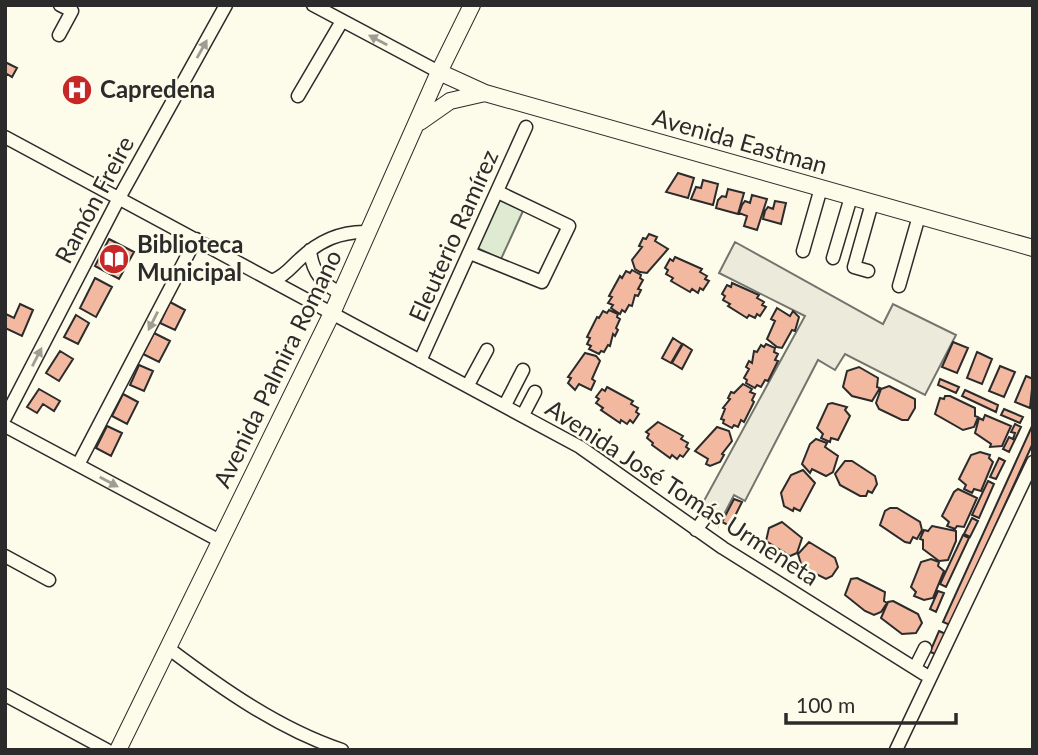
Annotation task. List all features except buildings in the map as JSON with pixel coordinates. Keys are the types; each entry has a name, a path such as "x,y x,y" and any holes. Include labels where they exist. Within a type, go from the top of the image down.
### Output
{"main road":[{"name":"Avenida Palmira Romano","path":"118,750 333,311 439,72 472,5"},
{"name":"Avenida Eastman","path":"439,72 485,93 1033,248"},
{"path":"410,136 423,118 440,106 485,93"}],"street":[{"path":"59,35 72,11 60,5"},
{"name":"Ramón Freire","path":"5,418 119,198 226,5"},
{"path":"313,5 439,72"},
{"path":"298,96 342,20"},
{"name":"Eleuterio Ramírez","path":"420,361 526,127"},
{"name":"Avenida José Tomás Urmeneta","path":"5,137 333,311 611,466 723,548 919,671 925,648"},
{"path":"803,251 821,188"},
{"path":"470,253 542,282 564,237 569,226 498,192"},
{"path":"834,258 851,197"},
{"path":"868,271 854,267 872,203"},
{"path":"899,286 919,216"},
{"path":"274,280 288,272 310,250 339,235 368,232"},
{"path":"78,465 196,239"},
{"path":"310,250 312,265 320,278 341,293"},
{"path":"468,385 487,350"},
{"path":"505,405 523,370"},
{"path":"523,415 535,392"},
{"path":"5,426 220,541"},
{"path":"896,750 1033,462"},
{"path":"696,530 707,515"},
{"path":"723,548 729,535"},
{"path":"5,556 49,580"},
{"path":"168,648 272,719 318,742 342,750"},
{"path":"5,695 107,750"}],"green space":[{"path":"497,199 523,211 501,259 475,247"}],"shaded area":[{"path":"735,242 883,324 893,304 956,335 925,395 845,354 835,370 818,360 745,501 734,495 718,526 699,510 805,316 719,273"}],"place":[{"name":"Capredena","path":"77,90"},
{"name":"Biblioteca Municipal","path":"114,259"}]}
